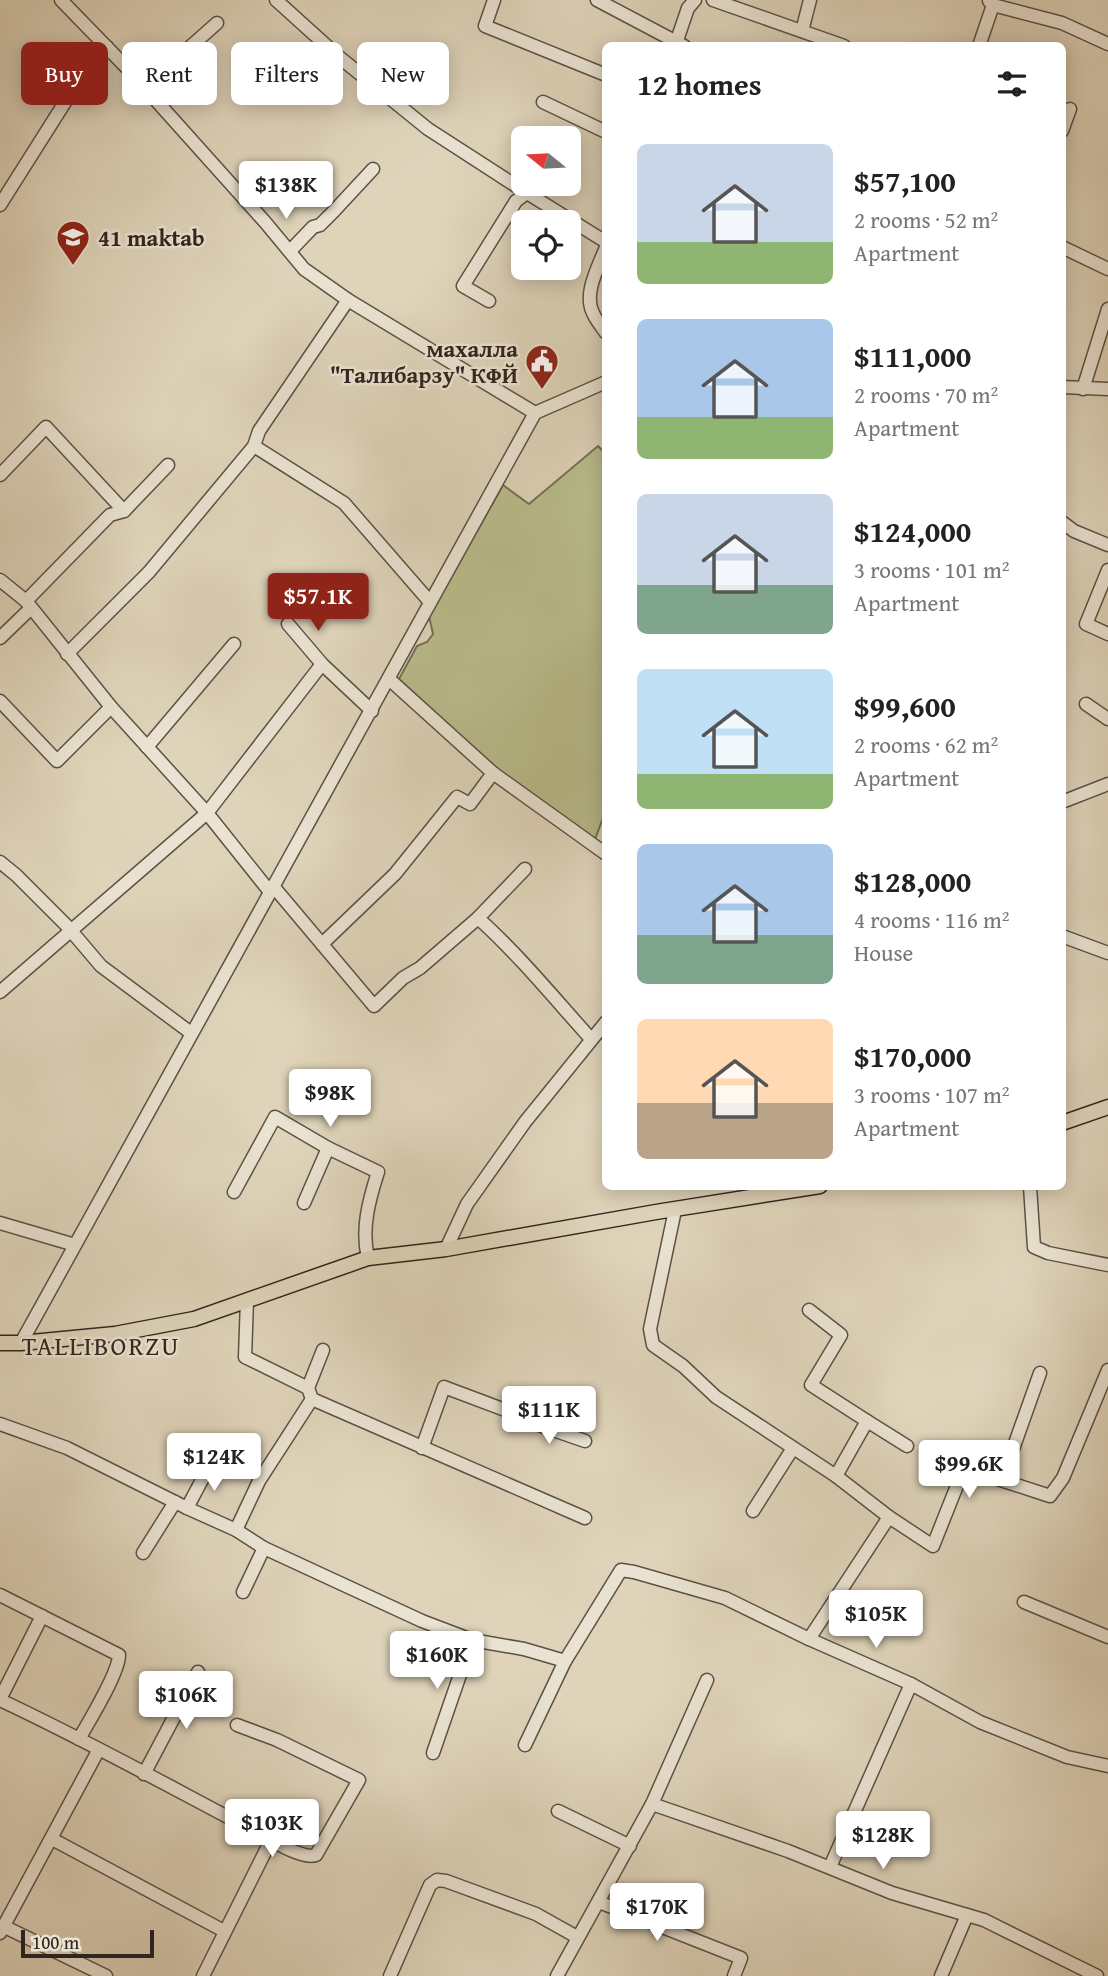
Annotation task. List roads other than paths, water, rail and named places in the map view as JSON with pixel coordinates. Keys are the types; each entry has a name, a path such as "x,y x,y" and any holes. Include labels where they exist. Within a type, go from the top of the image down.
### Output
{"main road":[{"path":"1066,1122 1108,1107"},
{"path":"0,1343 115,1334 181,1321 368,1258 446,1249 796,1190"}],"street":[{"path":"61,0 102,42"},
{"path":"276,0 339,57 428,129 511,183"},
{"path":"494,0 485,26 602,73"},
{"path":"597,0 674,42"},
{"path":"679,42 688,8 695,0"},
{"path":"713,0 833,42"},
{"path":"802,31 810,0"},
{"path":"980,42 990,2 1062,23 1108,44"},
{"path":"196,42 218,23"},
{"path":"108,48 122,64"},
{"path":"543,102 602,130"},
{"path":"0,205 63,105"},
{"path":"159,105 304,269 348,300 535,414"},
{"path":"1066,120 1070,109"},
{"path":"290,251 313,227 320,225 373,169"},
{"path":"489,302 463,286 516,201 523,196"},
{"path":"532,196 602,240"},
{"path":"1066,249 1108,269"},
{"path":"602,258 591,290 590,302 592,313 602,327"},
{"path":"67,654 149,572 254,446 259,431 348,300"},
{"path":"1083,389 1108,309"},
{"path":"21,1343 535,414 602,384"},
{"path":"1066,387 1108,389"},
{"path":"2,470 46,427 124,511"},
{"path":"254,446 344,503 430,602"},
{"path":"0,638 110,516 124,511 168,465"},
{"path":"1066,525 1074,531 1107,541"},
{"path":"1108,570 1086,624 1108,634"},
{"path":"0,580 28,605 111,707 374,1006 403,978 420,968 478,918 525,869"},
{"path":"288,624 322,664 372,711"},
{"path":"147,747 234,644"},
{"path":"0,992 207,813 322,664"},
{"path":"389,679 493,773 602,852"},
{"path":"0,701 57,761 111,707"},
{"path":"1086,704 1106,712"},
{"path":"322,944 395,874 457,797 470,804 493,773"},
{"path":"1066,800 1108,784"},
{"path":"0,862 16,875 101,966 191,1033"},
{"path":"478,918 512,948 591,1039"},
{"path":"1066,937 1108,953"},
{"path":"446,1249 467,1204 525,1122 602,1027"},
{"path":"234,1192 275,1117 328,1148 378,1172 364,1240 368,1258"},
{"path":"304,1203 328,1148"},
{"path":"1030,1190 1034,1247 1048,1253 1108,1265"},
{"path":"675,1210 651,1322 650,1339 662,1353 683,1366 716,1397 836,1476 889,1517 933,1546 964,1468 1049,1496 1063,1478 1108,1370"},
{"path":"0,1223 75,1245"},
{"path":"247,1300 245,1357 310,1393 422,1448 584,1518"},
{"path":"809,1310 841,1335 811,1385 907,1446"},
{"path":"236,1530 259,1482 310,1393 324,1350"},
{"path":"1002,1480 1040,1373"},
{"path":"422,1448 444,1387 585,1441"},
{"path":"529,1419 534,1405"},
{"path":"836,1476 867,1421"},
{"path":"0,1424 67,1448 236,1530 264,1548 386,1605 472,1640 524,1649 565,1661"},
{"path":"753,1511 793,1448"},
{"path":"187,1508 211,1463"},
{"path":"143,1553 175,1502"},
{"path":"809,1639 889,1517"},
{"path":"243,1592 264,1548"},
{"path":"525,1745 565,1661 621,1570 725,1598 911,1684 979,1723 1067,1757 1108,1766"},
{"path":"0,1595 110,1650 120,1658 79,1739"},
{"path":"1024,1602 1108,1636"},
{"path":"42,1616 1,1703 79,1739 271,1840 307,1857 316,1855 359,1780 277,1740 237,1725"},
{"path":"433,1754 472,1640"},
{"path":"145,1774 198,1672"},
{"path":"557,1976 652,1804 707,1680"},
{"path":"830,1867 911,1684"},
{"path":"98,1751 2,1930 106,1976"},
{"path":"652,1804 830,1867 892,1893 994,1924 1097,1976"},
{"path":"558,1811 629,1846"},
{"path":"52,1839 224,1931"},
{"path":"203,1976 271,1840"},
{"path":"390,1976 430,1885 437,1880 536,1914 577,1937"},
{"path":"598,1902 741,1958 734,1976"},
{"path":"941,1976 967,1915"}],"place":[{"name":"41 maktab","path":"73,267"},
{"name":"махалла \"Талибарзу\" КФЙ","path":"542,391"}],"district":[{"name":"TALLIBORZU","path":"101,1345"}]}
